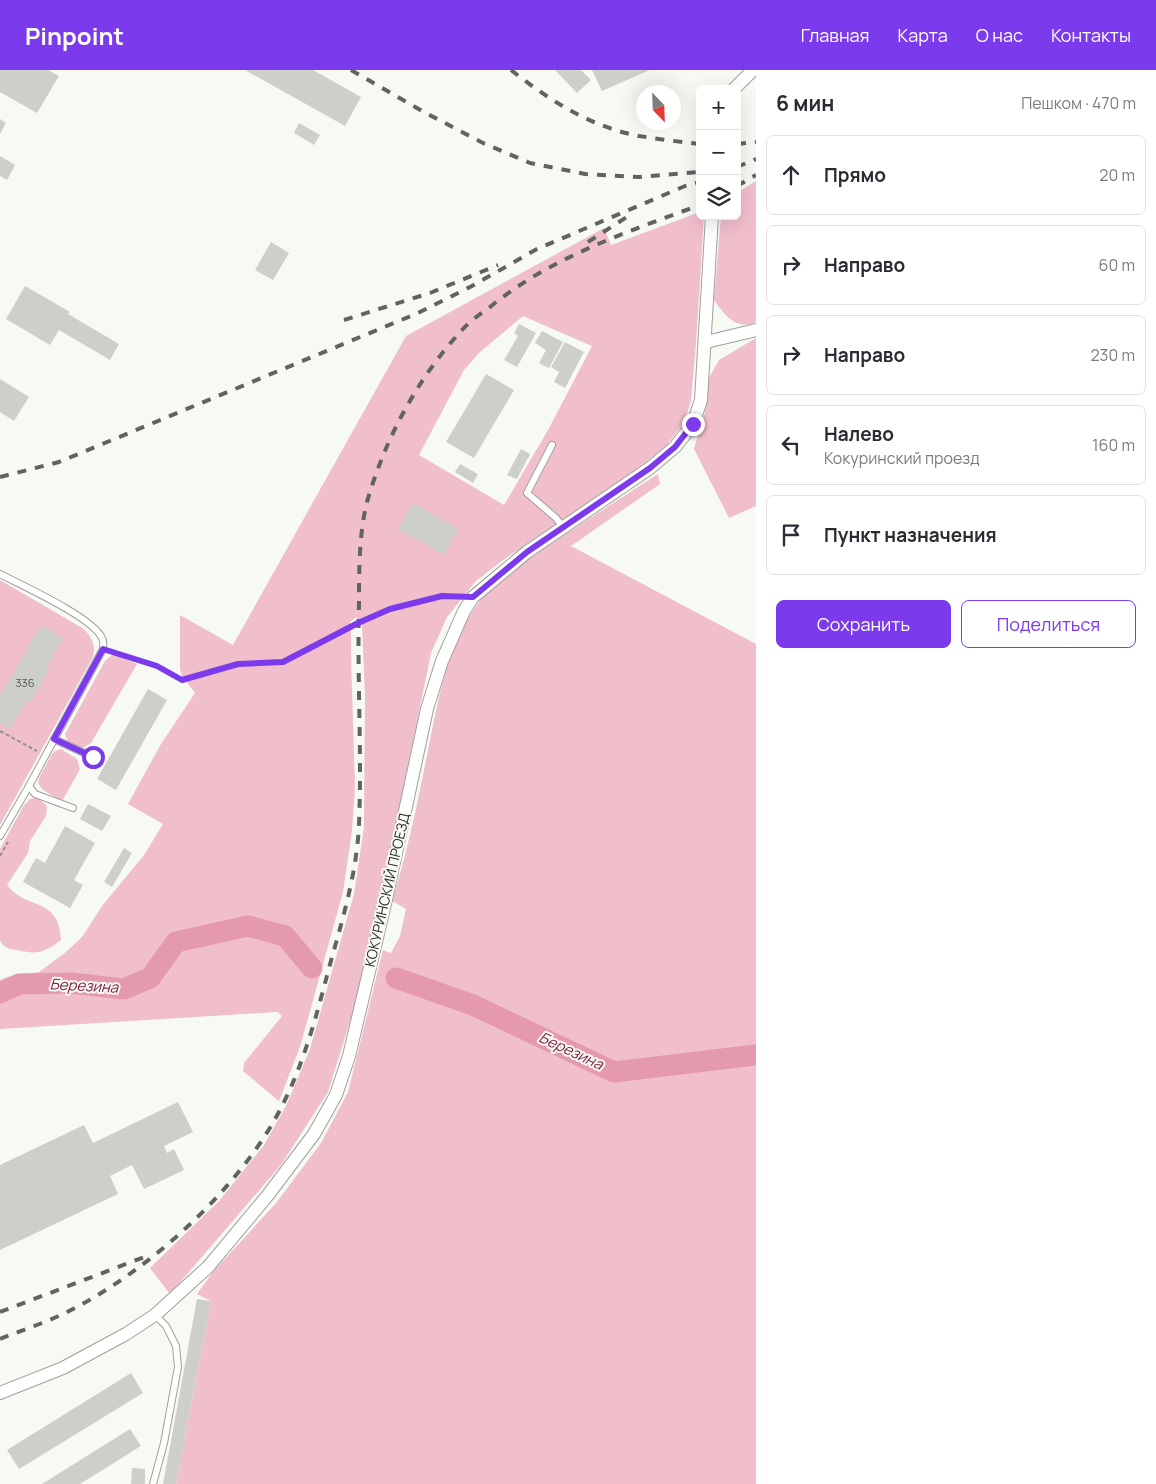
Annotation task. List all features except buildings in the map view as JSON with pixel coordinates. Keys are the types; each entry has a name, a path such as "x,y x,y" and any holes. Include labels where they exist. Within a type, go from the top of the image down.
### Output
{"street":[{"path":"738,85 754,70"},
{"name":"КОКУРИНСКИЙ ПРОЕЗД","path":"0,1393 63,1368 126,1334 155,1315 208,1267 268,1195 314,1134 336,1095 349,1056 427,709 442,661 464,611 473,597 527,552 650,468 675,447 693,424 701,400 706,342 712,220"},
{"path":"706,342 756,330"}],"lane":[{"path":"552,446 527,493 556,518 563,527"},
{"path":"0,574 82,618 103,639 103,649 46,756 0,836"},
{"path":"54,739 93,757"},
{"path":"29,786 35,794 73,808"},
{"path":"153,1484 164,1443 178,1367 176,1346 166,1326 155,1315"}],"path":[{"path":"103,649 157,666 182,680 238,664 283,662 358,623 390,609 442,596 473,597"},
{"path":"0,731 46,756"}],"shaded area":[{"path":"756,181 756,322 749,324 737,323 732,320 714,300 721,220 741,220 741,190"},
{"path":"696,213 696,220 704,220 691,401 684,423 666,446 638,468 499,563 476,581 447,617 431,653 391,849 357,999 328,1092 281,1165 170,1294 150,1268 219,1201 264,1145 286,1106 310,1049 354,894 364,827 365,696 362,625 356,617 350,622 355,787 352,831 343,892 300,1047 279,1101 243,1071 244,1063 282,1016 277,1012 0,1029 0,980 7,977 39,972 66,952 82,937 102,906 144,855 163,824 128,804 161,744 195,693 182,676 180,669 180,615 233,645 406,336 604,228 611,245","holes":["523,316 592,346 548,430 504,505 419,455 464,370 480,352"]},
{"path":"756,338 756,506 729,518 694,449 705,412 709,378 719,360"},
{"path":"658,474 660,484 571,546 756,644 756,1484 176,1484 211,1301 197,1294 212,1273 276,1203 321,1143 348,1092 383,950 391,953 400,936 406,909 392,901 418,799 438,701 458,638 480,601 506,575"},
{"path":"0,580 84,629 94,645 94,649 93,657 0,825"},
{"path":"112,655 137,664 91,743 81,749 68,742 65,734 105,661"},
{"path":"61,749 77,759 80,769 62,801 43,790 38,783 52,754"},
{"path":"37,797 47,806 46,816 30,841 28,853 7,885 15,893 48,910 55,916 61,940 40,952 30,952 9,949 0,941 0,849 24,805 30,799"}],"waterway":[{"name":"Березина","path":"0,993 19,984 71,983 124,989 150,978 176,942 248,926 285,936 312,968"},
{"name":"Березина","path":"396,978 473,1005 614,1072 756,1055"}],"railway":[{"path":"351,70 483,143 530,163 585,174 638,177 696,172"},
{"path":"511,70 556,102 604,126 639,136 696,143"},
{"path":"741,144 756,142"},
{"path":"741,165 756,159"},
{"path":"741,184 756,175"},
{"path":"0,477 59,462 418,313 472,286 537,249 685,186 696,183"},
{"path":"0,1339 75,1308 105,1291 164,1247 193,1222 244,1166 265,1136 290,1090 320,1003 348,897 358,842 360,769 359,579 364,514 383,455 417,389 446,349 465,327 514,289 538,274 590,247 696,206"},
{"path":"588,242 630,215"},
{"path":"344,320 430,293 498,265"},
{"path":"0,1312 147,1256"}],"route":[{"path":"93,757 54,739 103,649 157,666 182,680 238,664 283,662 358,623 390,609 442,596 473,597 527,552 650,468 675,447 693,424"}]}
